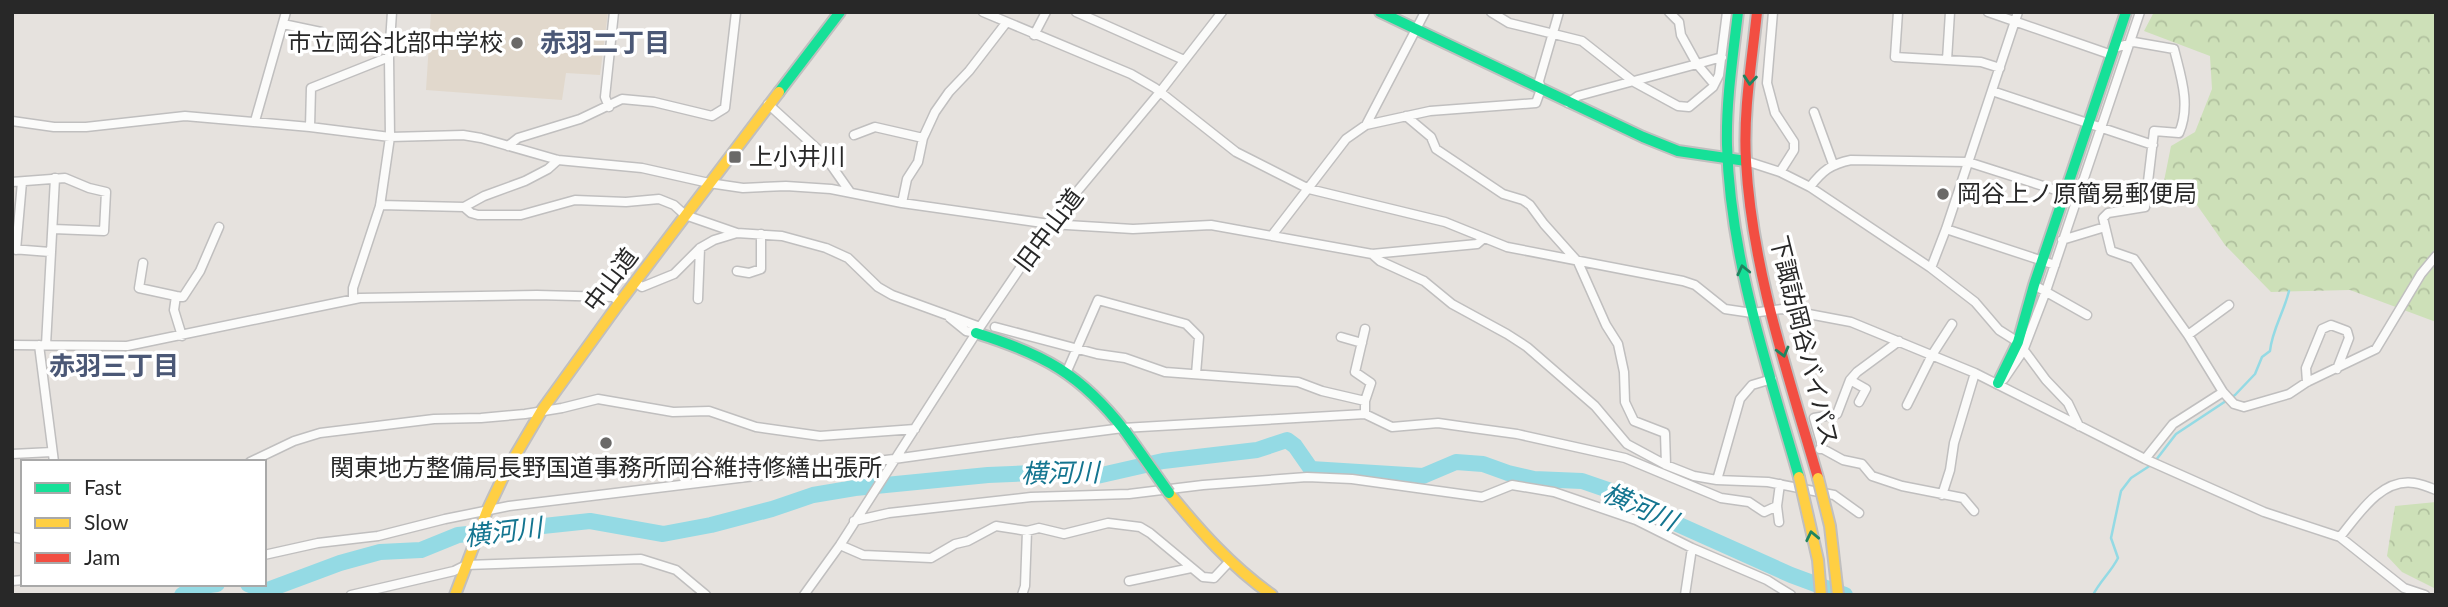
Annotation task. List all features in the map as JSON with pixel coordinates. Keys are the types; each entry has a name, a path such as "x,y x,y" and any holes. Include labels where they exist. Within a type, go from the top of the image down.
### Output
{"main road":[{"name":"中山道","path":"455,595 486,512 505,473 542,410 839,12"},
{"path":"1381,12 1568,103 1678,151 1746,161"},
{"name":"下諏訪岡谷バイパス","path":"1738,12 1727,158 1734,225 1752,313 1772,379 1818,560 1821,595"},
{"name":"下諏訪岡谷バイパス","path":"1757,12 1746,129 1751,211 1766,298 1830,526 1838,595"},
{"path":"2000,384 2021,346 2034,285 2126,12"},
{"path":"978,330 1023,348 1067,371 1102,401 1197,528 1258,591 1272,595"}],"street":[{"path":"255,121 286,12"},
{"path":"354,299 353,288 380,205 390,137 389,57 392,12"},
{"path":"609,107 606,97 614,12"},
{"path":"508,146 518,138 609,107 622,99 654,102 712,116 725,108 736,12"},
{"path":"983,12 1131,74 1160,92 1236,152 1309,189 1445,222 1507,247 1683,281 1695,285 1725,309 1752,313 1782,309 1852,322 2000,384 2145,459 2264,512 2340,537 2404,588 2425,595"},
{"path":"1034,35 1046,12"},
{"path":"1076,12 1184,60"},
{"name":"旧中山道","path":"840,545 978,330 1050,224 1160,92 1222,12"},
{"path":"1366,125 1425,12"},
{"path":"1492,12 1509,23 1582,41 1634,82 1678,106 1689,107 1714,84 1719,75 1727,12"},
{"path":"1273,234 1346,139 1366,125 1430,111 1536,103 1541,89 1539,82 1559,12"},
{"path":"1669,12 1679,22 1681,35 1697,64 1714,84"},
{"path":"1773,12 1767,83 1775,113 1794,142 1794,150 1780,172"},
{"path":"1898,12 1895,57 1981,62 2000,68"},
{"path":"1947,60 1950,12"},
{"path":"1988,12 2017,17 2114,51 2134,42 2174,49 2186,95 2182,126 2179,133 2154,131 2144,207 2108,213 2103,218 2111,251 2134,259 2189,335 2223,392 2234,404 2244,407 2288,394 2376,349 2421,274 2436,256"},
{"path":"2021,346 2046,291 2140,12"},
{"path":"1931,268 2017,17"},
{"path":"902,203 907,179 918,162 923,138 935,112 1006,23"},
{"path":"283,24 321,32"},
{"path":"310,127 311,88 389,57"},
{"path":"1568,103 1578,96 1722,57"},
{"path":"1992,91 2153,145"},
{"path":"768,104 824,155 850,192"},
{"path":"1814,112 1833,164"},
{"path":"12,121 54,127 86,127 185,116 255,121 390,137 463,135 558,160 642,168 743,188 786,186 850,192 902,203 1050,224 1133,229 1211,225 1273,234 1372,254 1477,244 1484,238"},
{"path":"1406,116 1431,137 1436,149 1503,194 1530,205 1544,225 1578,262 1606,325 1618,344 1624,372 1625,402 1634,421 1665,433 1666,466"},
{"path":"854,135 876,127 923,138"},
{"path":"380,205 464,207 484,196 525,181 548,169 558,160"},
{"path":"1810,187 1822,171 1833,164 1851,160 1968,162 2065,193"},
{"path":"1746,161 1780,172 1810,187 1931,268 1975,302 1999,330 2021,346 2046,380 2068,403 2078,426"},
{"path":"54,460 43,345 55,178"},
{"path":"12,182 65,178 106,192 104,231 52,229"},
{"path":"22,182 14,250 50,252"},
{"path":"464,207 478,215 521,215 575,200 626,202 659,199 674,205 685,215 737,233 782,236 827,248 848,258 891,296 948,316 966,331 978,330"},
{"path":"143,263 139,288 183,297 200,271 219,227"},
{"path":"2050,237 2063,240 2105,227"},
{"path":"1946,229 2055,265"},
{"path":"635,282 642,287 674,274 700,248 714,240 737,233"},
{"path":"737,271 749,273 761,269 761,234"},
{"path":"698,299 700,248"},
{"path":"1372,254 1380,261 1424,281 1452,304 1527,347 1595,406 1627,444 1666,466 1694,476 1717,480 1768,482 1834,495 1859,513"},
{"path":"2034,285 2087,315"},
{"path":"12,345 127,346 354,299 537,295 613,297 620,302"},
{"path":"176,296 174,310 182,336"},
{"path":"1067,371 1098,300 1186,324 1199,337 1196,374"},
{"path":"2189,335 2229,305"},
{"path":"1907,405 1932,355 1952,324"},
{"path":"2307,382 2306,368 2322,329 2331,325 2347,331 2349,338 2337,369"},
{"path":"995,327 1125,358 1166,372 1298,382 1322,391 1365,401"},
{"path":"1365,329 1355,372 1371,383 1365,401 1365,414"},
{"path":"1341,337 1362,343"},
{"path":"1823,449 1814,418 1837,414 1850,380 1899,341"},
{"path":"1942,495 1975,373"},
{"path":"1717,480 1740,399 1752,385 1772,379"},
{"path":"1850,380 1866,389 1859,402"},
{"path":"2145,459 2174,424 2223,392"},
{"path":"254,460 294,441 320,433 434,419 492,417 562,408 598,399 673,412 709,411 756,427 820,436 915,429"},
{"path":"266,555 318,543 378,536 399,529 486,512 1124,430 1365,414 1392,427 1438,423 1517,434 1625,458 1721,498 1749,502 1764,512 1777,506"},
{"path":"1810,450 1823,449 1843,460 1862,464 1872,476 1963,498 1975,511"},
{"path":"12,454 52,452"},
{"path":"856,519 1031,497 1129,494 1307,477 1352,479 1482,497 1512,485 1544,490 1636,520 1692,548 1767,580 1791,595"},
{"path":"2340,537 2373,497 2399,483 2414,483 2436,490"},
{"path":"1779,522 1777,506 1780,484"},
{"path":"804,595 840,545 863,555 931,558 996,526 1027,531 1039,528 1064,534 1108,523 1140,527 1203,578 1214,578 1229,562"},
{"path":"1022,595 1025,586 1027,531"},
{"path":"1685,595 1692,548"},
{"path":"351,595 454,571 468,560 641,559 676,570 706,595"},
{"path":"1129,581 1191,568"}],"shaded area":[{"name":"市立岡谷北部中学校","path":"431,12 608,12 600,75 566,73 562,100 426,90"}],"green space":[{"path":"2154,12 2436,12 2436,322 2350,290 2271,292 2225,245 2197,205 2160,201 2171,146 2195,132 2212,89 2210,56 2144,31"},
{"path":"2436,502 2436,589 2402,572 2387,556 2395,506"}],"waterway":[{"path":"2156,460 2176,434 2235,395 2255,374 2262,357 2270,351 2289,291"},
{"name":"横河川","path":"253,586 265,591 340,563 380,552 421,550 458,535 590,521 663,534 711,525 813,495 855,488 988,475 1055,472 1079,467 1097,476 1163,461 1257,450 1287,440 1295,446 1311,469 1423,476 1456,462 1483,464 1534,479 1582,481 1614,492 1666,519 1791,575 1845,595"},
{"path":"2093,595 2118,558 2111,538 2121,491 2131,478 2151,465"},
{"name":"横河川","path":"182,595 202,586"}],"traffic: fast":[{"path":"779,92 840,12"},
{"path":"1380,12 1643,137 1678,151 1746,161"},
{"path":"1738,12 1727,128 1735,229 1752,313 1799,477"},
{"path":"1998,383 2018,342 2034,285 2126,12"},
{"path":"976,333 1021,349 1059,368 1093,395 1125,431"},
{"path":"1125,431 1169,493"}],"traffic: slow":[{"path":"455,595 487,511 505,473 542,410 779,92"},
{"path":"1799,477 1818,560 1821,595"},
{"path":"1818,478 1830,526 1838,595"},
{"path":"1169,493 1217,548 1243,573 1272,595"}],"traffic: jam":[{"path":"1757,12 1746,124 1750,202 1773,321 1818,478"}],"place":[{"name":"市立岡谷北部中学校","path":"517,43"},
{"name":"上小井川","path":"735,157"},
{"name":"岡谷上ノ原簡易郵便局","path":"1943,194"},
{"name":"関東地方整備局長野国道事務所岡谷維持修繕出張所","path":"606,443"}],"district":[{"name":"赤羽二丁目","path":"605,43"},
{"name":"赤羽三丁目","path":"114,366"}]}
